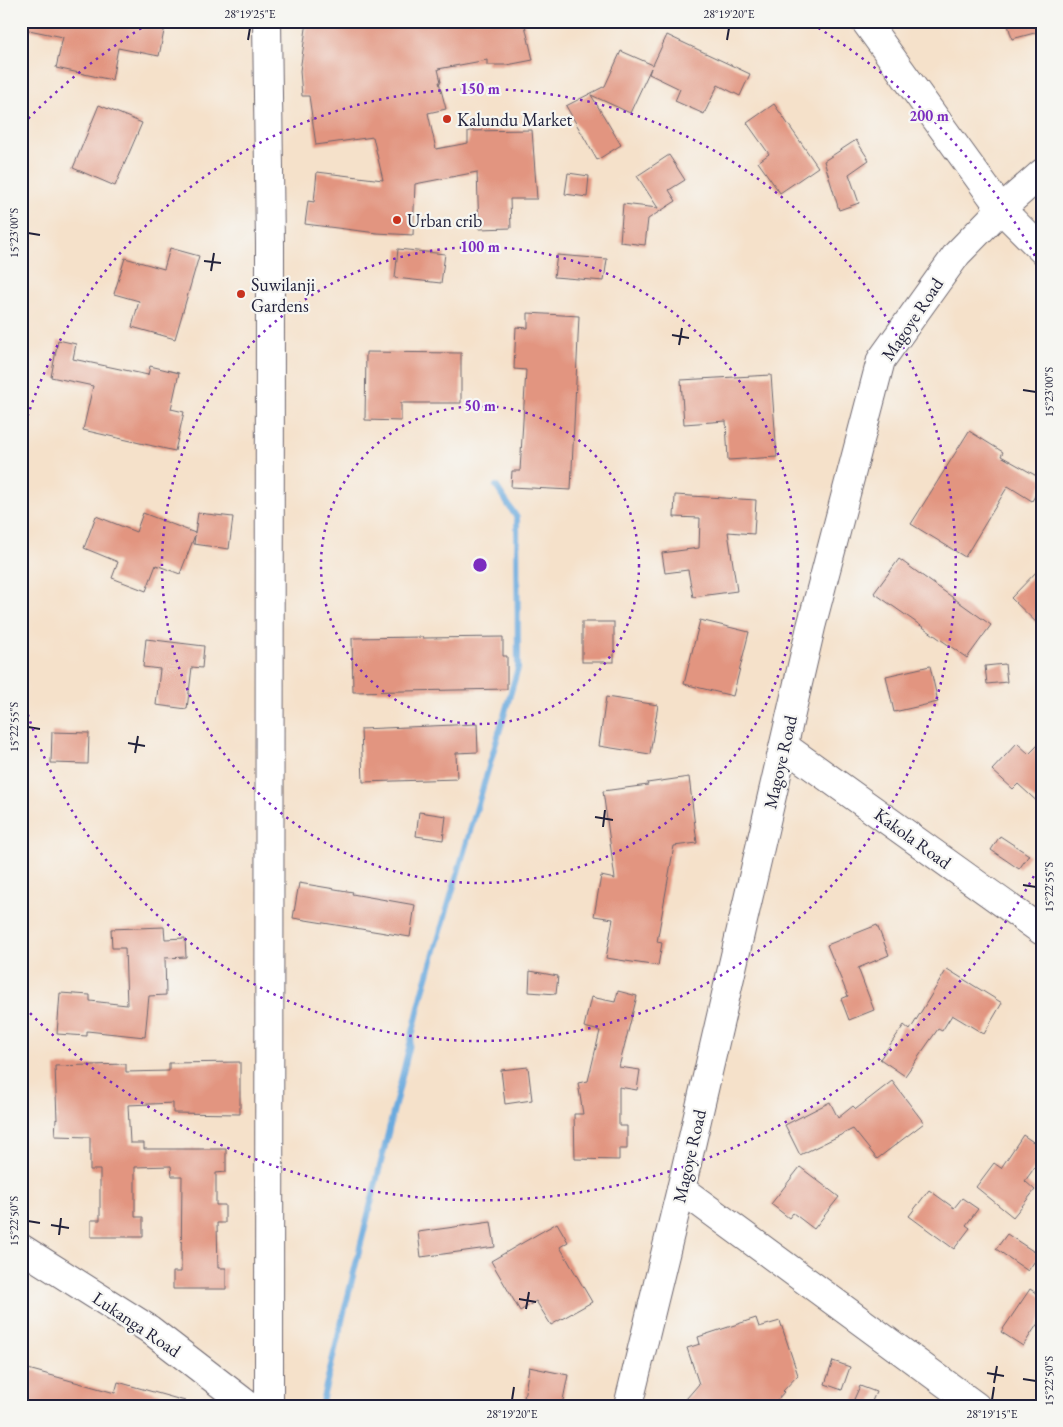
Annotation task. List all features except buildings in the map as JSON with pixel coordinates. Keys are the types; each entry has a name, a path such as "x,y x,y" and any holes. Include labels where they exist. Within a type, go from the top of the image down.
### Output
{"street":[{"path":"268,21 270,245 269,1406"},
{"path":"865,21 1001,209 1042,250"},
{"name":"Magoye Road","path":"628,1406 682,1189 811,627 882,360 957,254 1001,209 1042,173"},
{"name":"Kakola Road","path":"784,746 1042,930"},
{"path":"682,1189 976,1406"},
{"name":"Lukanga Road","path":"21,1248 150,1329 249,1406"}],"waterway":[{"path":"321,1406 423,991 518,668 517,518 496,486"}],"place":[{"name":"Kalundu Market","path":"447,119"},
{"name":"Urban crib","path":"397,220"},
{"name":"Suwilanji Gardens","path":"241,294"}]}
